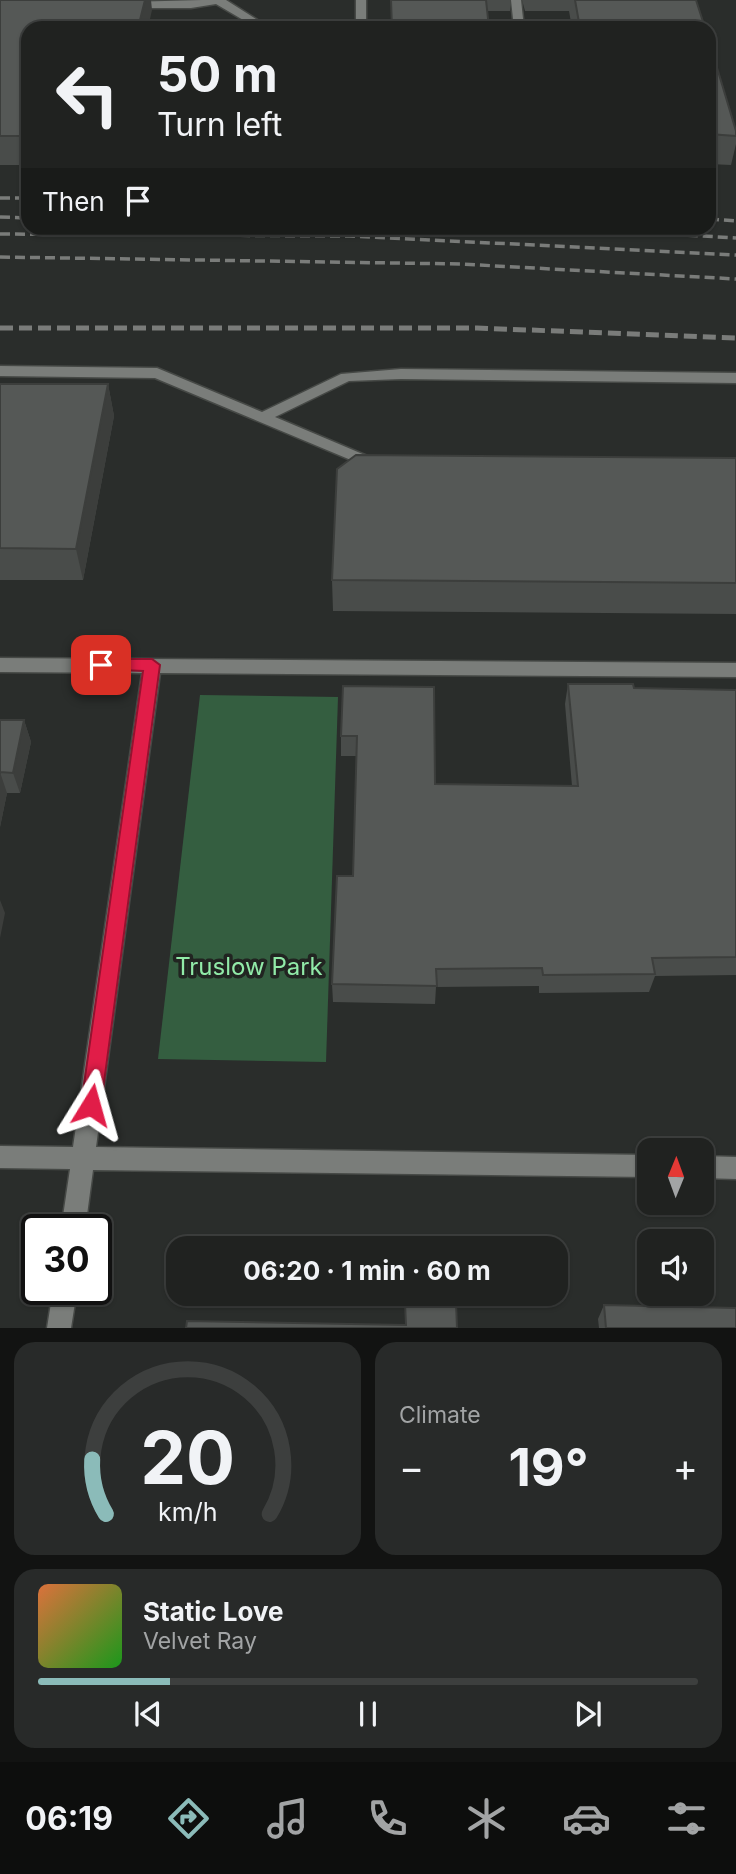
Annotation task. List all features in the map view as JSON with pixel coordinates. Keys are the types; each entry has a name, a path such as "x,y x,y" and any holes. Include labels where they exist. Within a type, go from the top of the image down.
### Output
{"street":[{"path":"361,0 361,21"},
{"path":"516,0 518,21"},
{"path":"118,5 191,5 220,1 253,21"},
{"path":"0,371 158,373 370,463 398,464"},
{"path":"261,418 346,377 401,374 736,378"},
{"path":"0,664 736,670"},
{"path":"76,1214 152,665"},
{"path":"0,1157 637,1166"},
{"path":"714,1167 736,1168"},
{"path":"59,1328 63,1305"}],"green space":[{"name":"Truslow Park","path":"200,695 338,697 326,1062 158,1059"}],"building":[{"path":"0,0 145,0 140,21 21,21 21,136 0,136"},
{"path":"391,0 486,0 488,21 392,21"},
{"path":"575,0 696,0 703,21 579,21"},
{"path":"716,64 736,131 736,136 716,135"},
{"path":"0,384 108,384 76,549 0,548"},
{"path":"356,455 736,458 736,583 332,580 337,469"},
{"path":"568,684 633,684 634,688 736,690 736,957 652,958 655,974 543,975 542,968 436,969 437,986 332,984 337,876 353,876 357,736 341,736 343,686 434,687 435,784 578,786"},
{"path":"0,720 24,720 13,773 0,772"},
{"path":"604,1305 736,1308 736,1328 606,1328"},
{"path":"405,1306 456,1306 457,1328 186,1328 187,1321 406,1325"}],"railway":[{"path":"0,198 21,198"},
{"path":"0,217 21,218"},
{"path":"716,220 736,221"},
{"path":"0,234 21,234"},
{"path":"175,235 350,236 736,255"},
{"path":"686,235 736,238"},
{"path":"0,257 460,264 736,279"},
{"path":"0,328 477,328 736,338"}],"route":[{"path":"91,1105 152,665 101,665"}]}
